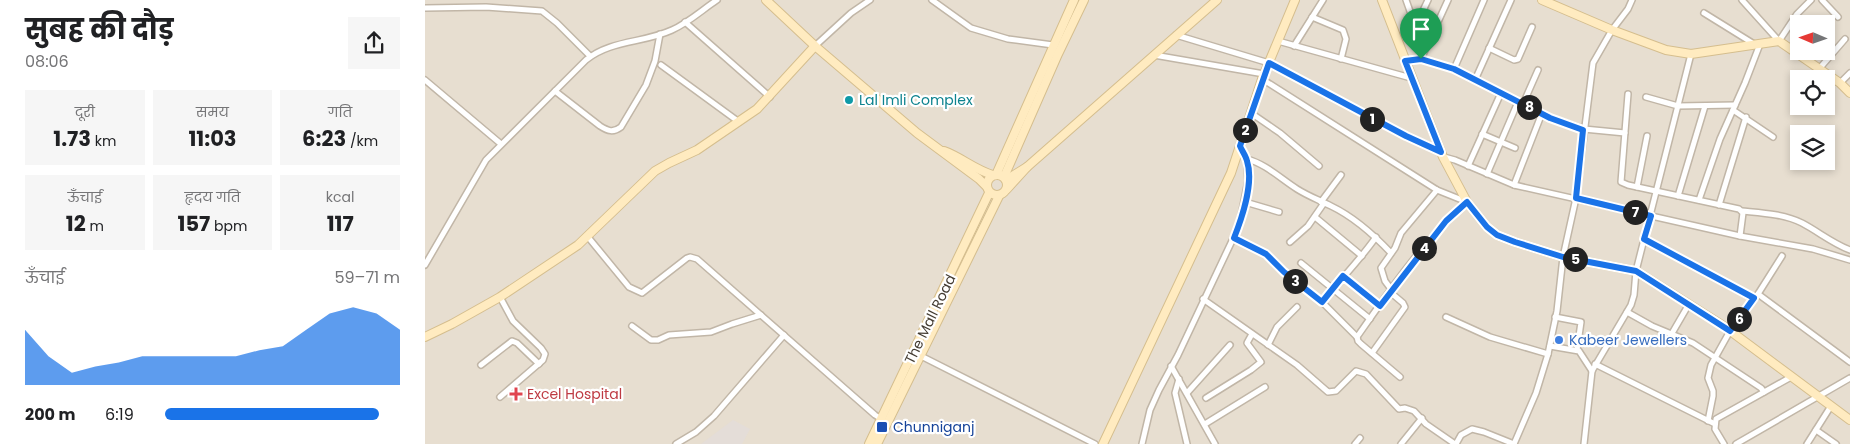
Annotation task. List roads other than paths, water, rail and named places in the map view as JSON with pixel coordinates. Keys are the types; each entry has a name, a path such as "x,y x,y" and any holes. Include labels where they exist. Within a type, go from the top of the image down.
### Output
{"street":[{"path":"425,266 486,160 590,56 612,46 672,30 717,0"},
{"path":"766,0 815,46 917,133 979,179 988,190 999,196 1007,190 1027,167 1217,0"},
{"path":"425,337 500,297 578,245 655,171 669,162 697,150 757,109 815,46 851,13 870,0"},
{"path":"932,0 971,28 1054,50"},
{"path":"1000,177 1074,0"},
{"path":"1054,50 1084,0"},
{"path":"1103,444 1231,173 1263,76 1295,0"},
{"path":"1294,46 1323,0"},
{"path":"1382,0 1442,154 1467,202 1487,227 1497,235 1563,257 1636,271 1730,331 1850,420"},
{"path":"1406,0 1412,17 1415,19 1420,17 1427,0"},
{"path":"1421,59 1448,0"},
{"path":"1454,69 1484,0"},
{"path":"1475,80 1511,0"},
{"path":"1542,0 1612,30 1666,50 1691,54 1779,41 1797,14 1811,0"},
{"path":"1203,300 1297,366 1328,392 1336,391 1356,371 1366,374 1399,409 1405,408 1414,411 1426,424 1455,444 1461,435 1472,429 1514,444 1536,393 1550,346 1563,257 1576,198 1583,130 1593,63 1632,0"},
{"path":"1742,0 1779,41 1850,93"},
{"path":"1822,0 1838,17"},
{"path":"425,8 486,7 542,11 557,23 590,56"},
{"path":"1704,13 1757,44"},
{"path":"1312,17 1343,30 1346,39 1341,59"},
{"path":"685,22 770,97"},
{"path":"1489,48 1514,60 1518,59 1532,27"},
{"path":"555,91 600,126 608,131 617,130 646,85 655,61 660,34"},
{"path":"1176,35 1269,63 1442,154 1514,185 1740,236 1813,249 1850,260"},
{"path":"1819,69 1845,40"},
{"path":"1278,42 1411,78"},
{"path":"1699,200 1720,139 1757,44"},
{"path":"1585,444 1592,371 1627,312 1634,295 1636,271 1691,54"},
{"path":"1154,55 1263,76 1437,190 1467,202"},
{"path":"1405,61 1421,59 1454,69 1542,113 1583,130 1625,133"},
{"path":"661,65 739,122"},
{"path":"1487,174 1501,142 1538,70"},
{"path":"1840,84 1850,73"},
{"path":"425,80 501,144"},
{"path":"1468,166 1501,93"},
{"path":"1627,94 1621,182 1637,188 1699,200 1741,211 1782,216 1801,223 1832,242 1850,250"},
{"path":"1646,97 1678,106 1734,107 1773,137"},
{"path":"1678,196 1705,106"},
{"path":"1251,113 1280,133 1319,166"},
{"path":"1514,185 1542,113"},
{"path":"1719,205 1746,117"},
{"path":"1482,134 1515,148"},
{"path":"1637,188 1647,136"},
{"path":"1141,444 1150,410 1239,226 1248,182 1247,159 1240,146"},
{"path":"942,151 954,155 975,168 1000,177 1027,167"},
{"path":"1247,159 1258,163 1295,188 1345,214 1375,236 1391,253"},
{"path":"1290,242 1315,217 1322,202 1341,176"},
{"path":"1000,177 1007,190"},
{"name":"The Mall Road","path":"877,444 885,421 988,190 988,180 1000,177"},
{"path":"1372,354 1405,307 1391,291 1380,270 1397,246 1399,236 1437,190"},
{"name":"The Mall Road","path":"869,444 885,421 921,356 999,196"},
{"path":"1245,202 1279,212"},
{"path":"1357,336 1446,221 1467,202"},
{"path":"1740,236 1743,217 1741,211"},
{"path":"1315,217 1362,256"},
{"path":"1322,302 1362,256 1375,236"},
{"path":"587,237 633,290 642,294 687,258 693,257 875,415 885,421"},
{"path":"1234,238 1266,254 1284,272 1322,302 1357,336 1357,341 1400,377"},
{"path":"1644,239 1756,296 1850,362"},
{"path":"1708,421 1713,391 1709,374 1716,357 1730,331 1782,256"},
{"path":"1301,263 1370,319"},
{"path":"1343,276 1380,306"},
{"path":"500,297 513,321 544,351 545,357 500,397"},
{"path":"1671,335 1689,304"},
{"path":"1268,345 1277,327 1297,307"},
{"path":"1627,312 1671,335 1693,342 1761,388 1764,392"},
{"path":"632,326 655,341 669,335 711,332 761,315"},
{"path":"1446,316 1490,337 1548,354"},
{"path":"1555,317 1581,322 1577,350"},
{"path":"1206,398 1261,362 1247,343 1252,334"},
{"path":"676,444 695,432 714,416 784,335"},
{"path":"481,365 512,341 517,343 539,364"},
{"path":"1187,393 1230,345"},
{"path":"1550,346 1577,350 1582,354 1592,371"},
{"path":"921,356 1095,444"},
{"path":"1595,364 1715,424"},
{"path":"1171,366 1215,444"},
{"path":"1724,444 1715,430 1715,419 1791,377"},
{"path":"1737,444 1850,378"},
{"path":"1179,379 1175,394 1187,444"},
{"path":"1205,424 1265,387"},
{"path":"1807,444 1831,406"},
{"path":"1401,444 1422,418"},
{"path":"1815,430 1836,444"},
{"path":"1355,444 1360,438"}],"place":[{"name":"Lal Imli Complex","path":"849,100"},
{"name":"Kabeer Jewellers","path":"1559,340"},
{"name":"Excel Hospital","path":"516,394"},
{"name":"Chunniganj","path":"882,427"}]}
